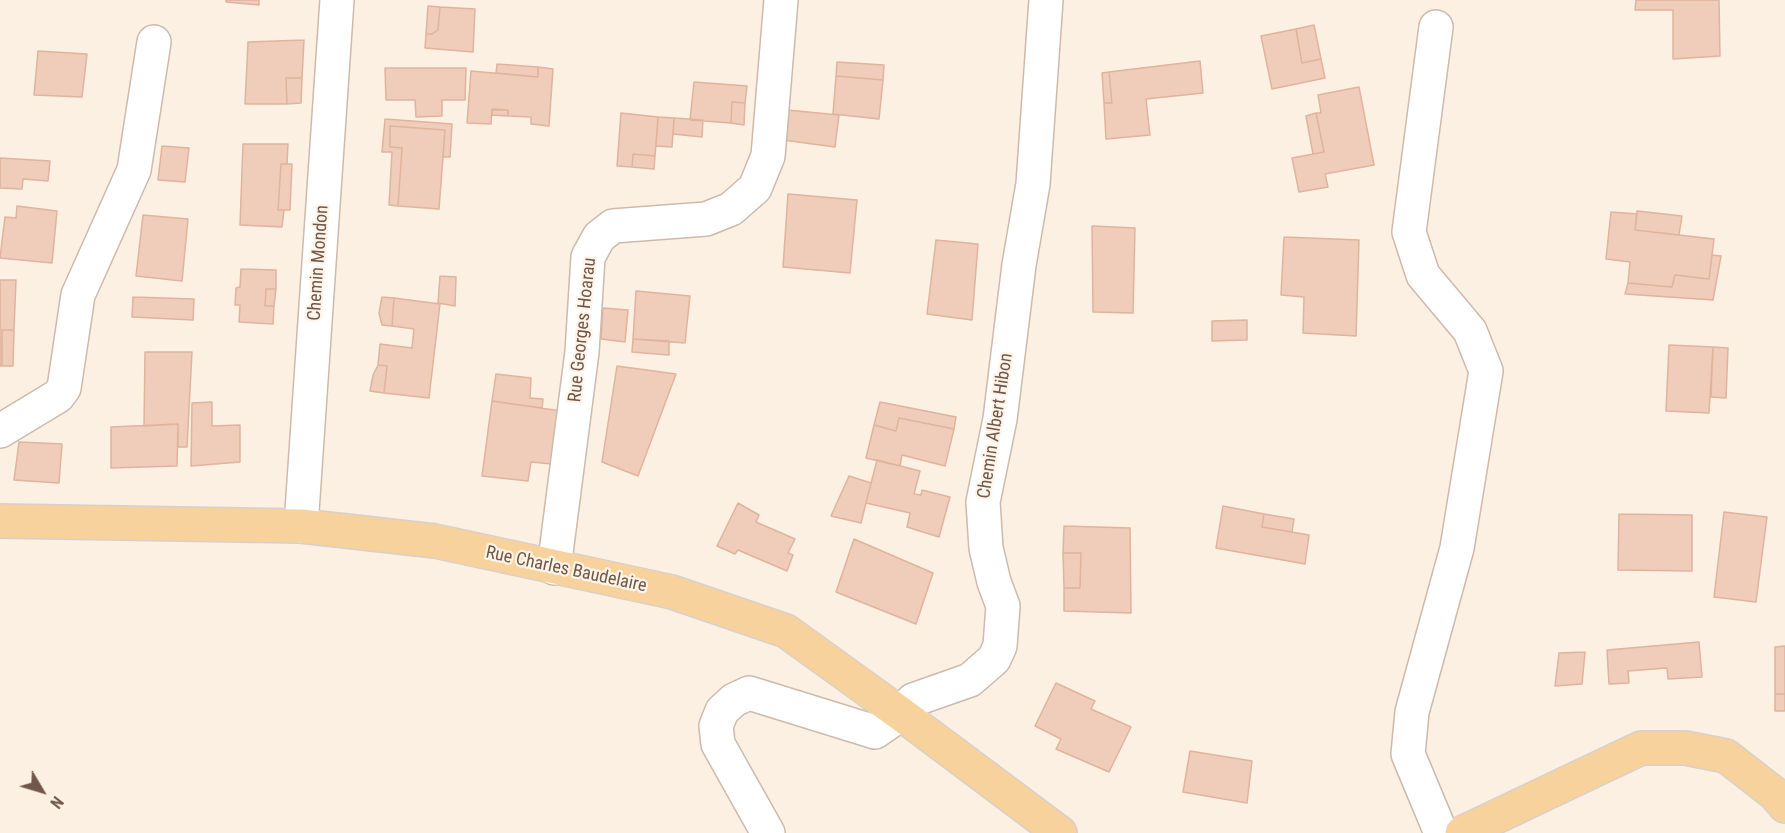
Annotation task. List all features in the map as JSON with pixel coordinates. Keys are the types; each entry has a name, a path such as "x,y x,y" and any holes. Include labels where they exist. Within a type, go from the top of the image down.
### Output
{"main road":[{"name":"Rue Charles Baudelaire","path":"0,521 301,526 435,541 672,592 786,631 1060,833"},
{"path":"1462,833 1641,748 1685,748 1726,756 1775,795 1785,806"}],"street":[{"name":"Chemin Mondon","path":"301,526 336,0"},
{"name":"Rue Georges Hoarau","path":"554,568 582,352 588,257 599,237 613,226 706,219 732,209 754,188 768,156 781,0"},
{"name":"Chemin Albert Hibon","path":"768,833 718,744 716,726 722,711 734,700 748,693 875,732 901,714 913,700 970,680 994,658 1000,646 1003,606 994,582 986,548 983,502 1000,419 1019,265 1033,184 1046,0"},
{"path":"1436,27 1409,232 1423,275 1470,331 1486,371 1457,548 1412,712 1408,754 1441,833"},
{"path":"0,431 58,396 64,388 78,295 134,170 154,42"}],"building":[{"path":"226,0 259,0 259,5 226,2"},
{"path":"1636,0 1719,0 1720,56 1673,59 1673,10 1635,10"},
{"path":"428,6 440,7 438,30 432,34 426,34"},
{"path":"440,7 475,9 473,52 425,48 426,34 432,34 438,30"},
{"path":"1314,25 1321,59 1302,63 1296,29"},
{"path":"1296,29 1302,63 1321,59 1325,78 1272,89 1261,36"},
{"path":"304,40 302,78 286,78 287,104 245,104 248,42"},
{"path":"38,51 87,54 82,97 34,95"},
{"path":"1200,61 1203,93 1146,99 1150,135 1106,139 1104,103 1112,103 1109,72"},
{"path":"837,62 884,65 883,80 836,76"},
{"path":"497,64 538,67 538,77 496,73"},
{"path":"538,67 553,69 549,126 531,124 531,117 508,116 508,110 492,109 491,124 467,123 471,71 538,77"},
{"path":"385,68 466,68 465,100 442,100 442,116 416,117 415,100 386,100"},
{"path":"1109,72 1112,103 1104,103 1102,73"},
{"path":"836,76 883,80 879,119 833,114"},
{"path":"286,78 302,78 301,103 287,104"},
{"path":"694,82 747,86 745,103 732,102 731,123 690,120"},
{"path":"1359,87 1374,165 1325,174 1328,187 1299,192 1292,158 1324,152 1316,113 1321,113 1318,95"},
{"path":"732,102 745,103 744,125 731,123"},
{"path":"492,110 508,110 508,116 492,115"},
{"path":"787,110 839,115 835,147 783,140"},
{"path":"621,113 658,117 655,156 633,154 632,167 617,166"},
{"path":"1316,113 1324,152 1313,154 1306,116"},
{"path":"658,117 674,118 672,147 656,146"},
{"path":"674,118 703,120 702,137 673,134"},
{"path":"385,119 452,124 450,157 443,157 445,130 390,126 390,147 402,148 398,206 389,205 392,152 382,152"},
{"path":"390,126 445,130 439,209 398,206 402,148 390,147"},
{"path":"243,144 288,144 287,164 281,164 278,210 284,210 282,227 240,225"},
{"path":"162,146 189,148 185,182 158,180"},
{"path":"633,154 655,156 654,169 632,167"},
{"path":"0,158 50,161 48,181 23,179 22,189 0,188"},
{"path":"281,164 292,164 290,210 278,210"},
{"path":"788,194 857,200 850,273 783,267"},
{"path":"17,206 57,211 52,263 0,258 5,217 16,218"},
{"path":"1637,211 1682,216 1679,235 1635,230"},
{"path":"1611,212 1637,214 1635,230 1714,239 1709,279 1675,275 1672,287 1628,283 1630,262 1606,259"},
{"path":"143,215 188,219 182,281 136,276"},
{"path":"1092,226 1135,228 1133,313 1093,312"},
{"path":"1284,237 1359,240 1356,336 1303,333 1304,297 1281,295"},
{"path":"936,240 978,244 972,320 927,314"},
{"path":"1712,255 1721,256 1713,300 1625,294 1628,283 1672,287 1675,275 1709,279"},
{"path":"241,269 276,270 276,289 266,289 265,306 274,306 273,324 239,322 240,305 235,305 236,288 240,287"},
{"path":"440,276 456,277 455,306 438,303"},
{"path":"0,280 16,280 14,330 2,330 2,366 0,366"},
{"path":"266,289 276,289 274,306 265,306"},
{"path":"636,291 690,296 685,343 633,339"},
{"path":"133,297 194,299 193,320 132,317"},
{"path":"382,297 394,298 392,326 382,325 379,313"},
{"path":"394,298 440,304 429,398 384,393 387,366 378,365 380,344 412,348 414,329 392,326"},
{"path":"603,308 628,310 625,342 601,339"},
{"path":"1247,320 1247,340 1212,341 1212,321"},
{"path":"2,330 14,330 13,366 2,366"},
{"path":"633,339 669,341 669,355 632,352"},
{"path":"1669,345 1713,347 1709,413 1666,411"},
{"path":"1713,347 1728,348 1726,398 1711,397"},
{"path":"145,352 192,352 187,447 178,447 178,424 144,426"},
{"path":"378,365 387,366 384,393 370,391 373,375"},
{"path":"617,366 676,374 638,476 602,462"},
{"path":"496,374 531,378 530,398 543,399 542,408 492,401"},
{"path":"492,401 568,412 552,464 531,462 528,481 482,476"},
{"path":"212,402 212,426 240,425 240,462 191,466 192,403"},
{"path":"880,402 956,417 954,429 899,418 896,431 874,425"},
{"path":"899,418 954,429 945,466 902,455 900,466 866,458 874,425 896,431"},
{"path":"178,424 177,466 111,468 111,427"},
{"path":"19,442 62,444 59,483 14,480"},
{"path":"877,460 920,471 914,494 921,495 922,490 950,497 939,537 907,527 910,513 866,503"},
{"path":"849,476 871,483 861,523 831,516"},
{"path":"738,503 759,515 756,522 795,539 788,553 793,555 787,571 738,550 735,554 717,546"},
{"path":"1223,506 1264,514 1262,527 1309,535 1305,564 1216,548"},
{"path":"1724,512 1767,517 1756,602 1714,597"},
{"path":"1264,514 1294,519 1292,532 1262,527"},
{"path":"1619,514 1692,515 1692,571 1618,570"},
{"path":"1064,526 1130,528 1131,613 1064,611 1064,588 1080,588 1081,553 1063,553"},
{"path":"854,539 933,573 916,624 836,592"},
{"path":"1063,553 1081,553 1080,588 1064,588"},
{"path":"1699,642 1702,677 1668,679 1667,668 1628,671 1629,683 1609,684 1607,650"},
{"path":"1785,646 1785,694 1775,694 1775,647"},
{"path":"1585,652 1582,684 1555,686 1559,653"},
{"path":"1056,683 1095,701 1091,709 1131,727 1109,772 1056,749 1061,739 1035,726"},
{"path":"1775,694 1785,694 1785,711 1775,711"},
{"path":"1190,751 1252,761 1247,803 1183,792"}]}
